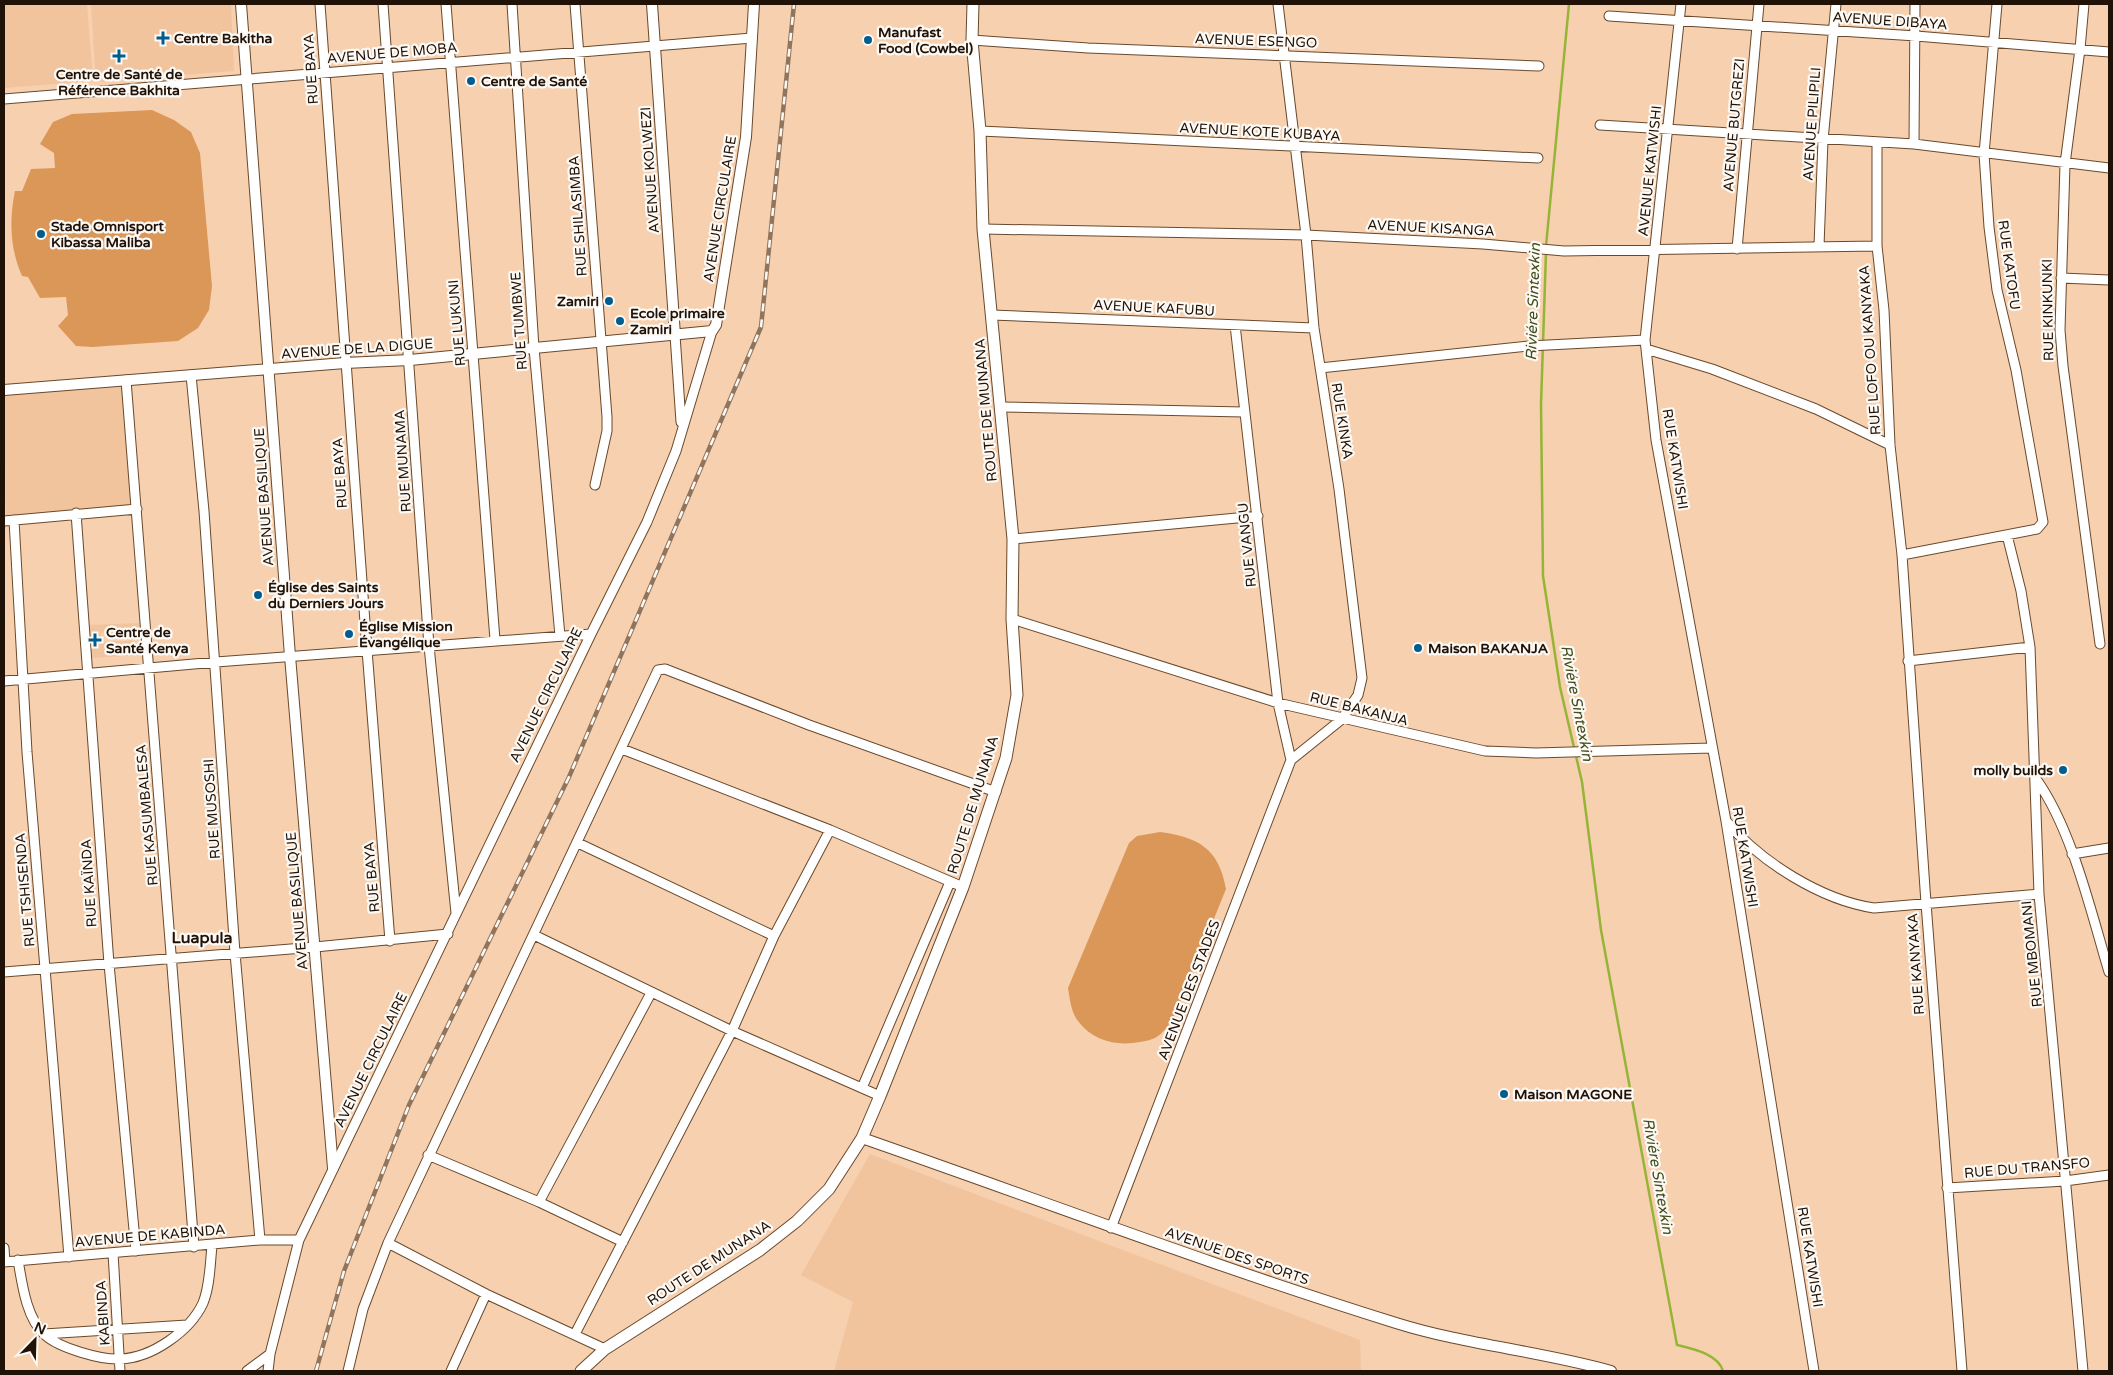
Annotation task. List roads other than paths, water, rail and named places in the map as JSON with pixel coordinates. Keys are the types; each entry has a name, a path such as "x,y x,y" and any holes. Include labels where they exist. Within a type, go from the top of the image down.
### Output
{"main road":[{"name":"ROUTE DE MUNANA","path":"582,1371 605,1349 760,1250 797,1220 829,1189 862,1138 880,1096 964,887 996,792 1009,744 1017,695 1012,618 1013,539 983,229 980,130 972,40 973,4"}],"street":[{"name":"AVENUE BASILIQUE","path":"241,4 290,656 316,947 333,1168"},
{"name":"RUE BAYA","path":"320,4 345,363 390,940"},
{"name":"RUE MUNAMA","path":"383,4 430,646 456,915"},
{"name":"RUE LUKUNI","path":"446,4 495,640"},
{"name":"RUE TUMBWE","path":"512,4 534,348 560,636"},
{"name":"RUE SHILASIMBA","path":"576,4 607,431 595,485"},
{"name":"AVENUE KOLWEZI","path":"652,4 675,335"},
{"name":"AVENUE CIRCULAIRE","path":"268,1371 270,1354 299,1240 591,634 647,522 676,451 712,331 716,325 746,137 754,4"},
{"name":"RUE KINKA","path":"1278,4 1306,235 1314,328 1339,489 1362,678 1358,695 1342,719 1291,760"},
{"name":"AVENUE KATWISHI","path":"1645,345 1681,4"},
{"name":"AVENUE BUTGREZI","path":"1737,250 1759,4"},
{"name":"AVENUE PILIPILI","path":"1819,246 1823,140 1836,4"},
{"path":"1914,144 1915,4"},
{"name":"RUE KATOFU","path":"1997,4 1984,154 1997,290 2016,370 2042,522 2041,526 2037,529 2007,535"},
{"name":"RUE KINKUNKI","path":"2084,4 2080,49 2064,164 2060,330 2063,366 2100,644"},
{"name":"AVENUE DIBAYA","path":"1609,16 1916,36 2109,52"},
{"name":"AVENUE DE MOBA","path":"4,99 752,38"},
{"name":"AVENUE ESENGO","path":"972,40 1088,48 1539,66"},
{"path":"1600,125 1746,133 1823,140 1914,144 2064,164 2109,168"},
{"name":"AVENUE KOTE KUBAYA","path":"980,130 1296,148 1538,158"},
{"name":"RUE LOFO OU KANYAKA","path":"1878,142 1877,246 1884,310 1890,446 1902,555"},
{"name":"AVENUE KISANGA","path":"983,229 1306,235 1482,244 1564,251 1737,250 1819,246 1877,246"},
{"path":"2060,278 2109,280"},
{"name":"AVENUE KAFUBU","path":"992,315 1314,328"},
{"name":"RUE VANGU","path":"1235,325 1278,703 1291,760"},
{"name":"AVENUE DE LA DIGUE","path":"4,390 345,363 410,360 712,331"},
{"path":"675,335 682,428"},
{"path":"1320,368 1529,346 1645,345 1816,409 1890,446"},
{"name":"RUE KATWISHI","path":"1645,345 1656,440 1711,748 1726,821 1814,1371"},
{"name":"RUE MUSOSHI","path":"191,375 216,662 235,953 260,1240"},
{"name":"RUE KASUMBALESA","path":"126,380 173,959 194,1247"},
{"path":"1000,407 1244,412"},
{"path":"4,520 137,509"},
{"name":"RUE KAÏNDA","path":"76,513 109,964 136,1251"},
{"path":"1013,539 1258,516"},
{"name":"RUE TSHISENDA","path":"14,520 22,679 69,1257"},
{"path":"1902,555 2007,535"},
{"name":"RUE MBOMANI","path":"2007,535 2021,591 2030,647 2039,894 2083,1371"},
{"name":"RUE KANYAKA","path":"1902,555 1908,661 1962,1371"},
{"name":"RUE BAKANJA","path":"1012,618 1278,703 1485,751 1536,753 1711,748"},
{"path":"4,681 87,672 591,634"},
{"path":"1908,661 2030,647"},
{"path":"348,1371 363,1308 388,1243 658,670 665,669 809,725 996,792"},
{"path":"622,749 830,830 964,887"},
{"name":"AVENUE DES STADES","path":"1111,1228 1291,760"},
{"path":"2036,779 2050,798 2072,854 2109,972"},
{"path":"1726,821 1755,851 1818,889 1849,902 1874,908 2039,894"},
{"path":"575,1334 732,1032 774,936 830,830"},
{"path":"578,843 774,936"},
{"path":"2072,854 2109,848"},
{"path":"862,1088 950,882"},
{"path":"4,972 316,947 448,934"},
{"path":"534,935 651,994 732,1032 880,1096"},
{"path":"539,1202 651,994"},
{"name":"AVENUE DES SPORTS","path":"862,1138 992,1183 1111,1228 1398,1324 1566,1358 1611,1371"},
{"path":"428,1155 539,1202 623,1242"},
{"name":"RUE DU TRANSFO","path":"1948,1188 2065,1181 2109,1175"},
{"name":"AVENUE DE KABINDA","path":"4,1262 212,1246 260,1240 299,1240"},
{"path":"388,1243 486,1294 605,1349"},
{"path":"18,1260 26,1301 44,1334 65,1347 120,1359 160,1347 187,1325 203,1303 208,1284 212,1246"},
{"path":"4,1248 4,1262"},
{"name":"KABINDA","path":"113,1253 116,1329 120,1371"},
{"path":"451,1371 486,1294"},
{"path":"44,1334 187,1325"},
{"path":"247,1371 270,1354"}],"waterway":[{"name":"Riviére Sintexkin","path":"1546,246 1569,4"},
{"name":"Riviére Sintexkin","path":"1546,252 1541,404 1543,576 1560,687 1582,782 1601,930 1677,1345 1710,1356 1716,1360 1723,1371"}],"railway":[{"path":"316,1371 344,1271 409,1105 569,777 761,327 794,4"}],"place":[{"name":"Centre Bakitha","path":"163,38"},
{"name":"Manufast Food (Cowbel)","path":"868,40"},
{"name":"Centre de Santé de Référence Bakhita","path":"119,56"},
{"name":"Centre de Santé","path":"471,81"},
{"name":"Stade Omnisport Kibassa Maliba","path":"41,234"},
{"name":"Zamiri","path":"609,301"},
{"name":"Ecole primaire Zamiri","path":"620,321"},
{"name":"Église des Saints du Derniers Jours","path":"258,595"},
{"name":"Église Mission Évangélique","path":"349,634"},
{"name":"Centre de Santé Kenya","path":"95,640"},
{"name":"Maison BAKANJA","path":"1418,648"},
{"name":"molly builds","path":"2063,770"},
{"name":"Maison MAGONE","path":"1504,1094"}],"district":[{"name":"Luapula","path":"202,938"}]}
